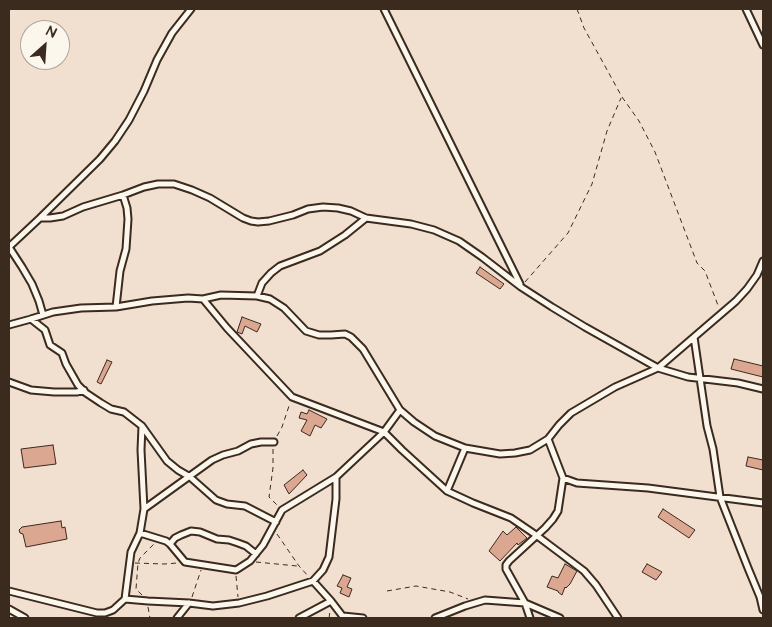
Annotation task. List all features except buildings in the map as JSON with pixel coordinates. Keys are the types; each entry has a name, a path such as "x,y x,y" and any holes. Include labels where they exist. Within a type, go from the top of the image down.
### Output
{"street":[{"path":"43,315 32,284 9,247 100,160 129,120 172,33 191,9"},
{"path":"384,9 521,286"},
{"path":"746,9 763,45"},
{"path":"40,218 62,216 144,187 158,184 174,184 210,198 243,218 258,222 323,207 351,211 366,218 410,224 434,230 459,241 521,286 585,327 658,368 700,379 738,383 763,389"},
{"path":"116,307 120,271 126,249 128,218 123,195"},
{"path":"257,296 262,282 280,266 320,251 345,235 366,218"},
{"path":"9,325 53,312 81,308 116,307 188,298 203,299 222,295 257,296 270,299 284,308 306,330 319,335 345,334 351,337 363,349 400,410 435,436 465,448 500,454 515,453 530,450 548,439 571,413 614,387 658,368 736,301 757,276 763,261"},
{"path":"203,299 227,328 292,398 384,432 447,491 511,518 584,572 596,585 618,618"},
{"path":"31,319 46,330 50,345 62,353 78,385 101,403 112,409 124,412 142,426 168,461 178,470 190,477 221,503 245,506 276,522"},
{"path":"694,336 707,426 713,449 720,497 760,597 763,610"},
{"path":"9,382 30,390 77,392 84,390"},
{"path":"140,533 170,544 185,562 236,570 250,561 256,554 282,510 336,477 384,432 400,410"},
{"path":"9,591 97,614 112,610 125,599 131,552 140,533 144,509 141,450 142,426"},
{"path":"530,618 525,604 506,569 506,565 553,519 558,511 563,478 548,439"},
{"path":"144,509 212,460 238,451 251,444 274,442"},
{"path":"447,491 465,448"},
{"path":"125,599 213,606 239,603 267,596 312,581 323,570 329,557 336,499 336,477"},
{"path":"563,478 577,483 619,485 763,503"},
{"path":"170,544 175,538 191,531 200,532 217,539 229,540 246,546 256,554"},
{"path":"312,581 332,600 343,617 363,618"},
{"path":"299,618 332,600"},
{"path":"435,618 485,600 525,604 560,618"},
{"path":"177,618 190,603"},
{"path":"9,609 25,618"}],"path":[{"path":"577,9 584,28 622,97 639,121 655,152 697,263 705,271 721,314"},
{"path":"521,286 568,233 592,184 607,131 622,97"},
{"path":"282,510 269,497 274,442 282,428 292,398"},
{"path":"272,527 298,566 312,581"},
{"path":"150,618 148,601 136,588 138,563 140,558 159,540"},
{"path":"250,561 298,566"},
{"path":"129,564 185,562"},
{"path":"190,603 202,564"},
{"path":"236,570 239,603"},
{"path":"387,591 416,586 450,592 476,602"}]}
